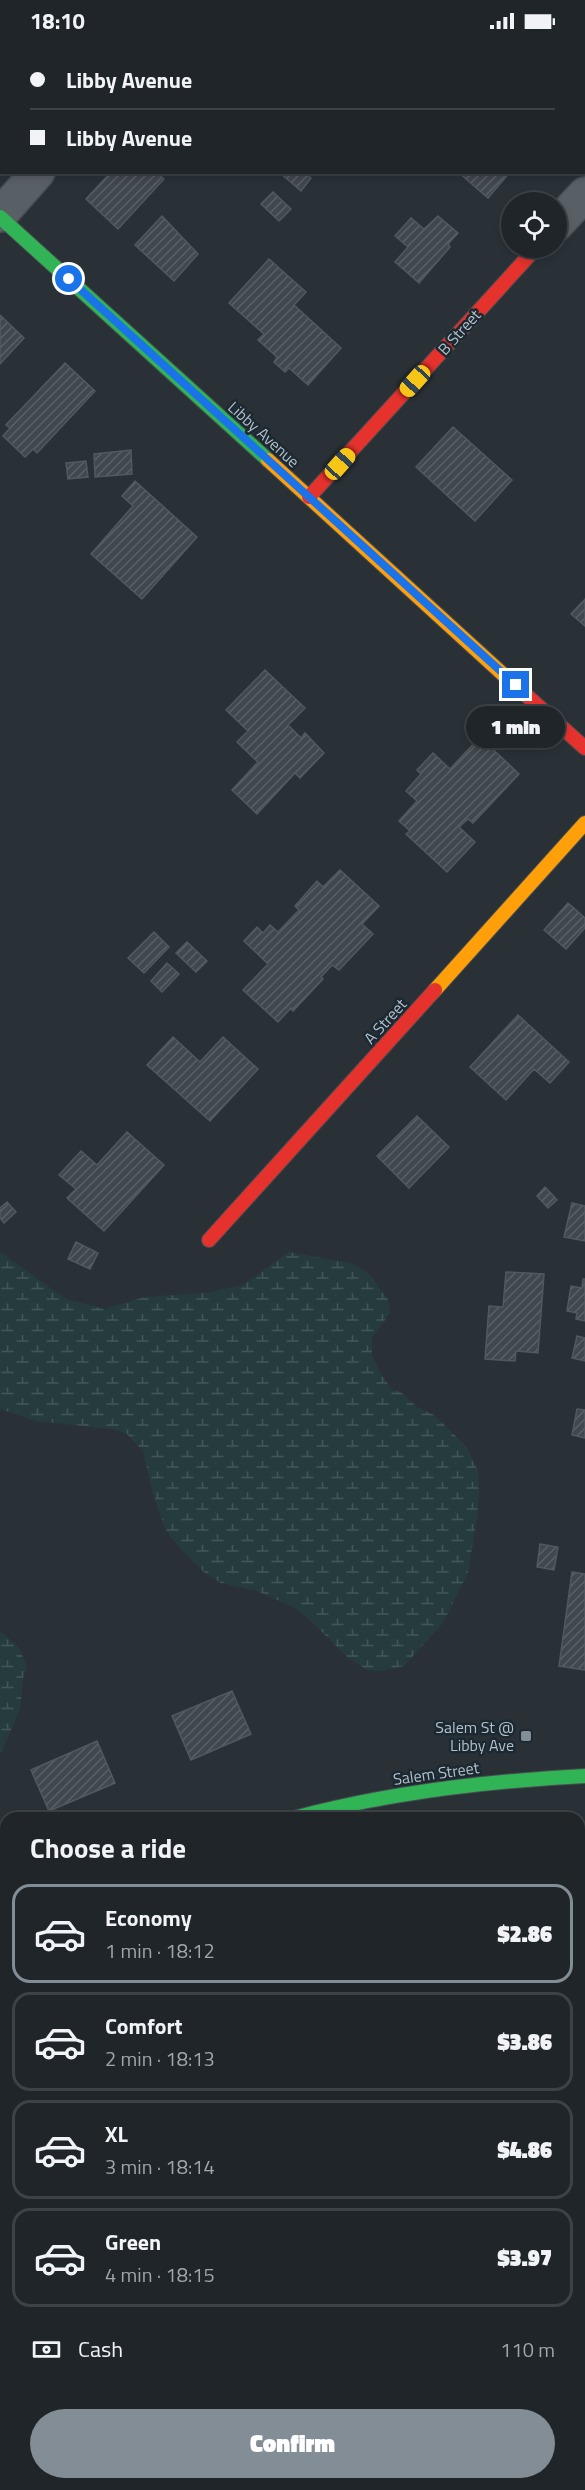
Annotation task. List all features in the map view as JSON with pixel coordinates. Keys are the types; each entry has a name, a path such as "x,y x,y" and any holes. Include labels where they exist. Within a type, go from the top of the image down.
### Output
{"street":[{"path":"0,216 36,174"},
{"path":"567,213 585,194"},
{"name":"Libby Avenue","path":"0,216 585,748"},
{"name":"B Street","path":"309,497 527,258"},
{"name":"A Street","path":"208,1240 585,823"},
{"name":"Salem Street","path":"319,1812 382,1797 475,1783 585,1776"}],"green space":[{"path":"0,1252 66,1299 104,1309 145,1297 206,1293 243,1285 289,1252 354,1264 370,1275 388,1299 390,1313 372,1338 372,1356 380,1372 391,1389 402,1393 417,1407 434,1415 467,1447 478,1471 477,1516 468,1573 443,1623 404,1666 381,1671 367,1670 348,1658 308,1618 291,1606 257,1591 221,1583 205,1573 165,1529 152,1490 143,1451 127,1434 113,1429 36,1421 0,1409"},
{"path":"0,1631 19,1648 27,1667 23,1678 20,1709 0,1755"}],"building":[{"path":"109,174 164,174 161,177 164,179 118,229 86,199"},
{"path":"281,174 306,174 311,178 301,191"},
{"path":"460,174 508,174 488,198"},
{"path":"273,192 291,209 279,221 261,204"},
{"path":"162,216 198,254 174,281 135,245"},
{"path":"438,216 458,233 448,244 450,247 419,283 395,262 408,247 395,236 411,218 424,229"},
{"path":"269,259 306,292 294,305 341,348 308,385 289,368 285,372 274,362 277,357 258,340 264,334 229,303"},
{"path":"0,315 24,338 0,364"},
{"path":"65,363 95,391 37,453 33,449 25,457 3,436 10,428 6,425"},
{"path":"453,427 512,480 475,521 416,467"},
{"path":"131,450 132,474 95,477 94,454"},
{"path":"86,461 88,477 68,479 66,463"},
{"path":"135,481 197,537 142,599 91,554 133,506 122,496"},
{"path":"585,599 585,626 571,614"},
{"path":"265,670 305,708 288,725 301,738 305,733 324,753 300,778 295,773 257,814 232,790 258,762 237,742 248,731 226,710"},
{"path":"480,737 519,774 473,823 468,819 459,827 475,842 447,872 406,834 410,831 399,821 417,801 406,791 421,774 417,770 433,753 450,769"},
{"path":"340,870 379,906 362,924 373,934 339,970 332,965 321,977 323,979 293,1011 291,1008 278,1022 243,990 268,964 244,941 257,927 263,933 270,925 278,932 299,910 295,906 317,881 323,887"},
{"path":"568,903 585,918 585,928 566,949 544,930"},
{"path":"154,932 169,947 144,973 128,958"},
{"path":"187,942 207,961 196,972 176,953"},
{"path":"167,963 179,974 162,992 151,981"},
{"path":"518,1015 569,1062 550,1083 534,1069 506,1100 470,1067"},
{"path":"173,1037 200,1062 223,1037 258,1069 210,1121 147,1065"},
{"path":"417,1116 449,1147 409,1188 377,1156"},
{"path":"127,1132 164,1165 104,1231 67,1198 76,1189 59,1175 81,1151 97,1165"},
{"path":"545,1187 557,1200 548,1208 537,1196"},
{"path":"7,1202 16,1212 4,1223 0,1218 0,1208"},
{"path":"572,1203 585,1206 585,1241 564,1237"},
{"path":"76,1242 98,1253 90,1269 68,1259"},
{"path":"506,1272 544,1274 538,1353 516,1351 515,1361 485,1359 489,1306 503,1307"},
{"path":"583,1279 585,1279 585,1321 576,1319 577,1313 567,1311 571,1286 582,1288"},
{"path":"577,1336 585,1338 585,1361 572,1358"},
{"path":"577,1409 585,1410 585,1438 572,1435"},
{"path":"540,1544 558,1547 554,1570 537,1567"},
{"path":"572,1572 585,1574 585,1670 559,1666"},
{"path":"232,1691 251,1734 191,1760 172,1716"},
{"path":"97,1741 115,1783 49,1811 31,1770"}],"traffic: fast":[{"path":"0,217 268,460"},
{"path":"318,1812 438,1789 585,1776"}],"traffic: slow":[{"path":"268,460 506,677"},
{"path":"435,990 585,823"}],"traffic: jam":[{"path":"309,497 527,258"},
{"path":"506,677 585,748"},
{"path":"209,1240 435,990"}],"place":[{"name":"Salem St @ Libby Ave","path":"526,1736"}],"route":[{"path":"69,279 516,685"}]}
